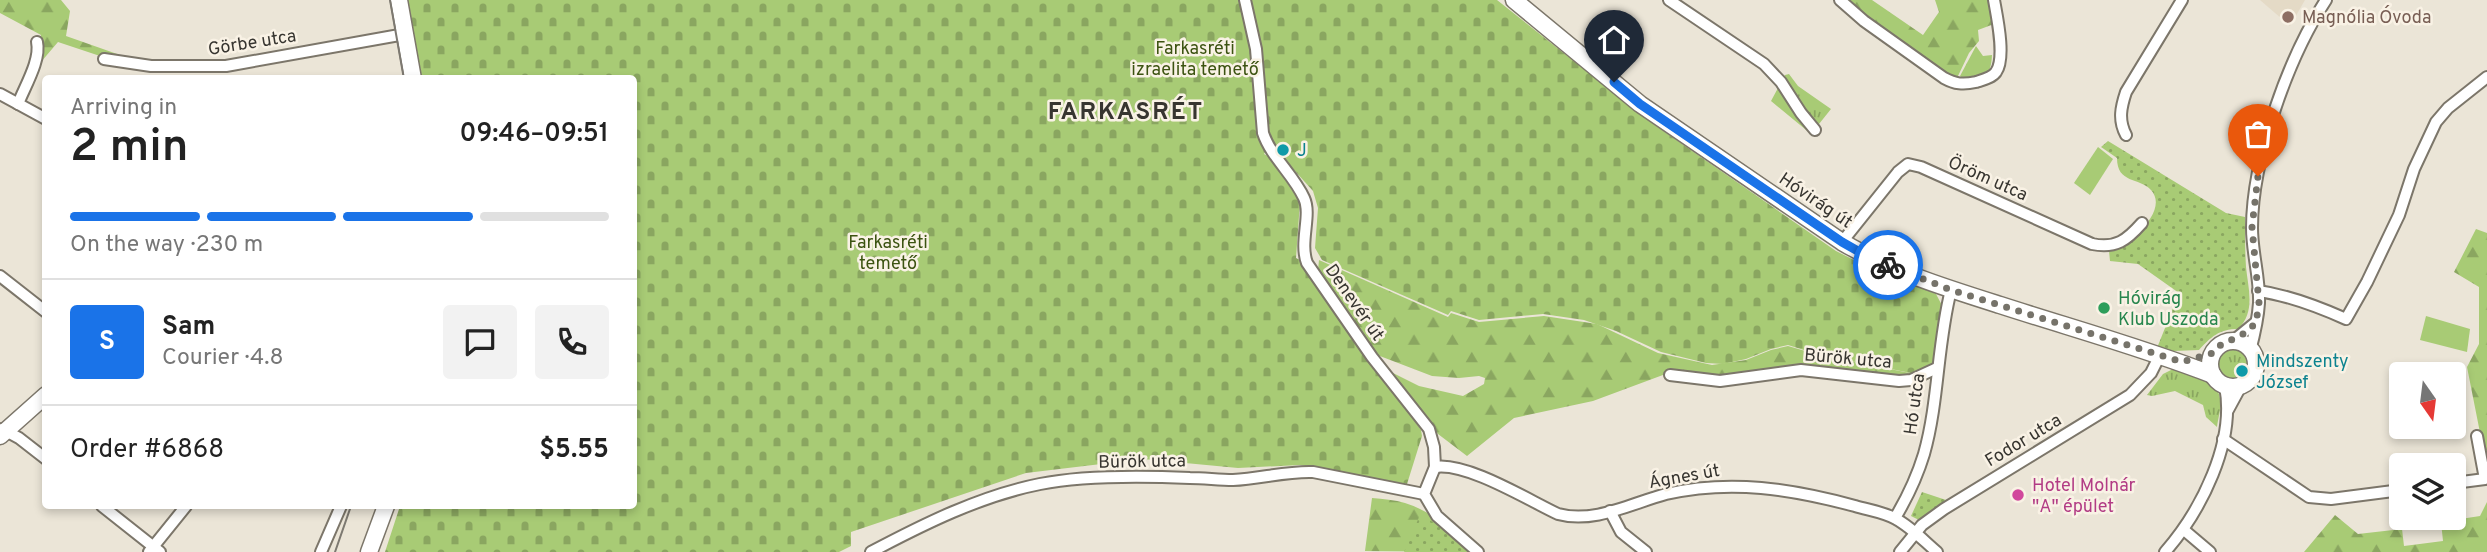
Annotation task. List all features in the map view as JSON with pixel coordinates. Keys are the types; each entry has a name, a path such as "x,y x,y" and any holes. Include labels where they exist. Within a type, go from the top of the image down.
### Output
{"street":[{"path":"399,0 412,75"},
{"name":"Denevér út","path":"1245,0 1256,49 1263,133 1267,145 1304,198 1303,249 1307,263 1372,357 1423,419 1434,447 1435,467"},
{"name":"Hóvirág út","path":"1514,0 1640,104 1842,242 1870,258 1951,290 2182,362 2227,382"},
{"path":"1670,0 1764,64 1782,82 1815,130"},
{"path":"1840,0 1864,21 1944,78 1953,83 1964,84 1996,74 2001,54 1994,0"},
{"path":"2126,135 2122,126 2121,107 2126,92 2182,0"},
{"path":"2250,351 2256,323 2258,292 2252,227 2260,166 2275,109 2290,67 2309,26 2326,0"},
{"name":"Görbe utca","path":"104,60 151,66 226,66 405,34"},
{"path":"18,104 37,57 37,42"},
{"path":"2258,292 2270,293 2326,310 2346,319 2393,227 2414,169 2436,121 2448,107 2487,77"},
{"path":"0,94 42,116"},
{"name":"Öröm utca","path":"1842,242 1892,180 1909,164 2092,244 2115,246 2128,239 2142,223"},
{"path":"0,276 42,309"},
{"name":"Hó utca","path":"1895,518 1907,498 1924,453 1951,290"},
{"path":"2165,552 2197,510 2223,439 2228,410 2227,382 2211,363 2213,353 2219,346 2233,341 2256,323"},
{"path":"2227,382 2252,378 2255,369 2254,357 2250,351 2243,344 2233,341"},
{"path":"2182,362 2213,353"},
{"name":"Fodor utca","path":"1900,552 1922,525 1944,509 2130,395 2151,373 2160,355"},
{"name":"Bürök utca","path":"1670,375 1720,381 1801,370 1899,381 1911,380 1937,368"},
{"path":"2227,382 2228,410"},
{"path":"2,432 42,398"},
{"path":"2,432 19,438 42,456"},
{"path":"2466,481 2485,479 2477,436"},
{"path":"2223,439 2309,497 2331,499 2389,492"},
{"name":"Ágnes út","path":"1435,467 1449,466 1471,472 1558,514 1581,517 1697,488 1748,486 1784,489 1895,518 1937,552"},
{"path":"1435,467 1424,494 1437,516 1478,552"},
{"name":"Bürök utca","path":"871,552 939,518 978,503 1041,484 1066,481 1150,477 1231,480 1296,471 1424,494"},
{"path":"106,509 154,550 184,509"},
{"path":"321,552 340,509"},
{"path":"369,552 385,509"},
{"path":"1609,511 1621,531 1646,552"},
{"path":"2184,530 2210,552"}],"shaded area":[{"name":"Magnólia Óvoda","path":"2260,0 2305,0 2290,26"}],"green space":[{"path":"0,0 61,0 70,11 66,36 120,55 119,60 58,42 35,69 40,53 41,35 0,13"},
{"name":"Farkasréti temető","path":"408,0 1242,0 1250,29 1266,151 1264,154 1270,157 1300,202 1296,258 1302,261 1421,430 1422,436 1407,484 1300,465 1238,468 1143,459 1026,473 851,532 851,546 839,552 385,552 399,509 637,509 637,75 421,75"},
{"path":"1251,0 1497,0 1649,121 1836,251 1936,294 1945,311 1936,369 1921,375 1820,355 1788,345 1746,359 1723,364 1706,363 1661,352 1616,331 1584,320 1543,314 1479,320 1451,311 1448,315 1322,260 1315,248 1318,208 1313,191 1277,151 1270,137 1262,49"},
{"path":"1847,0 1872,0 1923,35 1939,12 1935,0 1989,0 1994,24 1978,30 1979,41 1969,53 1958,76 1962,82 1953,81 1865,19"},
{"path":"1976,46 1983,56 1992,55 1990,68 1985,75 1964,82 1960,76"},
{"path":"1789,74 1798,86 1831,109 1811,134 1771,101 1785,75"},
{"path":"2108,141 2226,213 2245,217 2250,300 2247,315 2238,329 2226,330 2216,335 2199,350 2173,351 2157,348 2179,293 2138,264 2110,261 2109,251 2126,242 2144,227 2155,208 2155,198 2146,186 2121,172 2117,158 2101,147"},
{"path":"2098,147 2113,159 2090,195 2074,183"},
{"path":"2476,229 2487,233 2487,468 2467,367 2479,344 2479,287 2454,272"},
{"path":"1319,260 1448,317 1451,313 1479,322 1544,316 1597,324 1658,353 1712,365 1746,360 1788,346 1819,355 1915,374 1904,378 1839,370 1723,379 1671,372 1593,401 1514,418 1467,456 1438,434 1387,370 1419,386 1463,396 1484,384 1485,378 1432,376 1372,353 1318,270"},
{"path":"2426,316 2470,329 2467,352 2420,340"},
{"path":"2233,347 2246,352 2251,365 2246,378 2233,383 2220,378 2215,365 2220,352"},
{"path":"2175,368 2202,378 2214,386 2221,405 2217,427 2206,417 2203,405 2175,391 2147,395 2163,374"},
{"path":"1922,492 1946,500 1919,520 1911,516"},
{"path":"1372,498 1401,502 1425,511 1454,530 1478,552 1365,551"},
{"path":"2487,502 2487,552 2304,552 2335,515 2358,534 2402,530 2404,546 2443,541 2442,530 2466,530 2466,518 2480,516"},
{"path":"1420,515 1468,541 1478,552 1404,552"}],"tram line":[{"path":"390,0 403,75"},
{"path":"335,552 350,509"}],"way so far":[{"path":"1888,265 1951,290 2182,362 2213,353 2219,346 2233,341 2256,323 2259,303 2252,227 2258,176"}],"place":[{"name":"Magnólia Óvoda","path":"2288,17"},
{"name":"J","path":"1283,150"},
{"name":"Hóvirág Klub Uszoda","path":"2104,308"},
{"name":"Mindszenty József","path":"2242,371"},
{"name":"Hotel Molnár \"A\" épület","path":"2018,495"}],"district":[{"name":"FARKASRÉT","path":"1126,111"}],"route":[{"path":"1614,82 1640,104 1842,242 1888,265"}],"park label":[{"name":"Farkasréti izraelita temető","path":"1195,58"}]}
